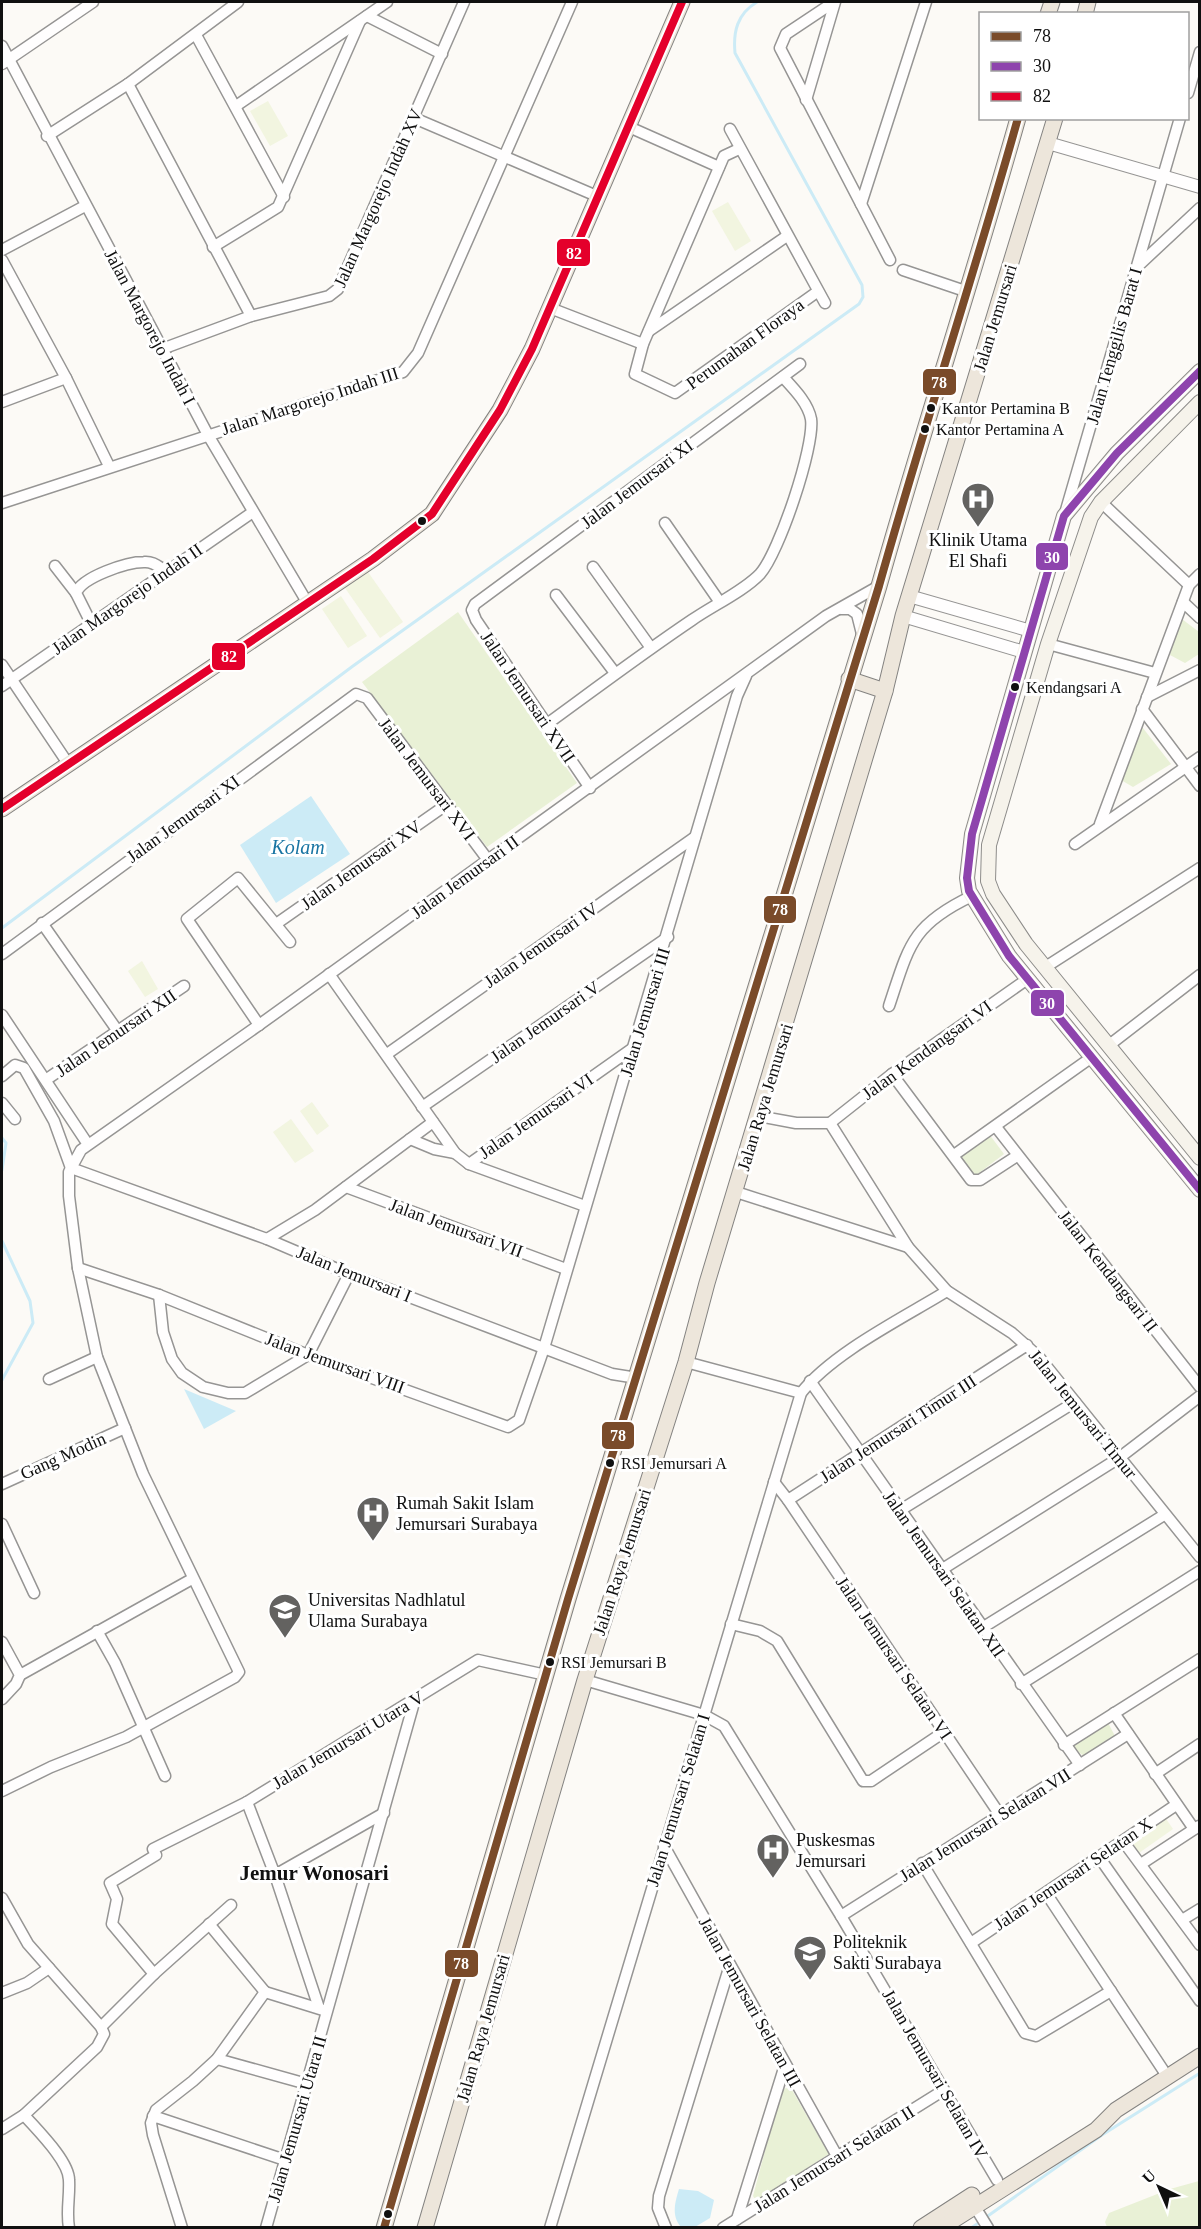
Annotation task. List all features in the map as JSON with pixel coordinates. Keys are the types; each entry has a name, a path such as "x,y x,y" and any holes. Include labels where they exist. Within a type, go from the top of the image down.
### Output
{"main road":[{"path":"2,809 373,559 432,514 500,410 550,308 682,2"},
{"name":"Jalan Jemursari","path":"849,679 879,586 926,422 969,292 1017,120"},
{"name":"Jalan Jemursari","path":"885,691 903,616 1054,120"},
{"path":"1200,371 1117,453 1064,516 972,834 967,878 972,896 1026,980 1200,1190"},
{"path":"1200,402 1101,502 1084,533 1048,644 989,845 988,881 993,894 1044,968 1200,1158"},
{"path":"849,679 885,691"},
{"name":"Jalan Raya Jemursari","path":"384,2228 546,1675 849,679"},
{"name":"Jalan Raya Jemursari","path":"425,2228 585,1680 686,1362 707,1282 736,1192 885,691"},
{"path":"998,742 1017,750"},
{"path":"1009,956 1026,944"},
{"path":"1174,1158 1189,1145"},
{"path":"921,2228 978,2215 997,2180 1091,2122 1104,2118 1200,2056"},
{"path":"941,2228 978,2215 1096,2130 1104,2118"}],"street":[{"path":"5,62 93,2"},
{"path":"47,136 128,84 238,2"},
{"path":"236,106 387,2"},
{"name":"Jalan Margorejo Indah XV","path":"162,349 251,316 329,296 338,289 464,2"},
{"name":"Jalan Margorejo Indah III","path":"2,503 110,466 396,376 409,367 418,353 503,154 572,2"},
{"path":"806,100 835,2"},
{"path":"835,2 786,34 780,44 782,54 890,260"},
{"path":"861,204 926,2"},
{"path":"363,18 442,54"},
{"path":"213,247 275,211 284,197 363,18"},
{"path":"196,35 284,197"},
{"name":"Jalan Margorejo Indah I","path":"2,46 5,62 208,435 307,602"},
{"path":"1189,90 1200,52"},
{"path":"128,84 251,316"},
{"path":"414,118 503,154 599,197"},
{"name":"Jalan Tenggilis Barat I","path":"1064,516 1179,120"},
{"path":"629,127 719,167"},
{"path":"730,129 739,149"},
{"path":"1048,143 1200,186"},
{"name":"Perumahan Floraya","path":"817,292 675,393 635,374 648,331 725,154 739,149 825,303"},
{"path":"2,250 85,206"},
{"path":"1137,267 1200,208"},
{"path":"648,331 787,236"},
{"path":"2,260 66,378 110,466"},
{"path":"903,270 969,292"},
{"path":"550,308 643,344"},
{"name":"Jalan Jemursari XI","path":"475,604 800,364"},
{"path":"547,724 651,648 751,581 767,566 803,470 812,435 811,417 798,394 783,377"},
{"path":"2,402 66,378"},
{"path":"1101,502 1189,585"},
{"name":"Jalan Margorejo Indah II","path":"6,683 253,512"},
{"path":"665,523 719,601"},
{"path":"76,593 82,585 118,567 145,561 166,571"},
{"path":"55,566 76,593 91,622"},
{"path":"593,567 651,648"},
{"path":"1100,824 1189,585 1200,574"},
{"name":"Jalan Jemursari II","path":"87,1143 259,1025 746,676 826,616 879,586"},
{"path":"556,595 615,674"},
{"path":"909,596 1030,631"},
{"path":"1183,602 1200,618"},
{"name":"Jalan Jemursari XVII","path":"475,604 473,615 590,788"},
{"path":"841,609 850,609 857,614 862,635"},
{"path":"903,616 1024,652"},
{"path":"1048,644 1155,673"},
{"path":"2,665 6,683 69,765"},
{"path":"1147,697 1200,670"},
{"name":"Jalan Jemursari III","path":"544,1348 668,937 695,837 746,676"},
{"name":"Jalan Jemursari XI","path":"2,954 351,696 360,694 367,698"},
{"name":"Jalan Jemursari XVI","path":"367,698 488,860"},
{"path":"1142,709 1200,786"},
{"path":"1075,844 1100,824 1200,757"},
{"name":"Jalan Jemursari XV","path":"276,924 446,806"},
{"name":"Jalan Jemursari IV","path":"387,1054 695,837"},
{"path":"1044,968 1200,868"},
{"path":"259,1025 189,926 187,919 190,914 238,878 290,942"},
{"path":"889,1006 909,946 920,930 932,918 972,896"},
{"path":"42,923 117,1030"},
{"name":"Jalan Jemursari V","path":"422,1107 668,937"},
{"name":"Jalan Jemursari VI","path":"329,974 455,1153 469,1164 585,1206"},
{"path":"1108,1046 1200,975"},
{"name":"Jalan Kendangsari VI","path":"830,1123 892,1074 1026,980"},
{"name":"Jalan Jemursari XII","path":"47,1079 184,986"},
{"path":"2,1014 47,1079 87,1143 71,1168"},
{"name":"Jalan Jemursari VI","path":"469,1164 633,1048"},
{"path":"954,1155 1092,1057"},
{"path":"2,1076 15,1065 24,1068 54,1121 71,1168 69,1196 78,1268 97,1357 188,1581 239,1672 235,1677 126,1737 51,1767 2,1791"},
{"path":"892,1074 974,1181 1017,1156"},
{"path":"2,1103 15,1119"},
{"path":"758,1116 796,1124 830,1123"},
{"path":"267,1239 346,1187 432,1122"},
{"name":"Jalan Jemursari Timur","path":"830,1123 908,1247 947,1291 1027,1345 1200,1557"},
{"name":"Jalan Kendangsari II","path":"996,1127 1200,1387"},
{"name":"Jalan Jemursari VI","path":"410,1139 455,1153"},
{"name":"Jalan Jemursari I","path":"71,1168 267,1239 349,1274 612,1374 637,1378"},
{"name":"Jalan Jemursari VII","path":"346,1187 566,1269"},
{"path":"736,1192 908,1247"},
{"name":"Jalan Jemursari VIII","path":"78,1268 159,1295 308,1355 508,1427 519,1420 544,1348"},
{"path":"159,1295 163,1332 172,1359 178,1368 194,1383 228,1393 251,1391 308,1355 349,1274"},
{"name":"Jalan Jemursari Selatan I","path":"550,2228 801,1393 812,1379 947,1291"},
{"name":"Jalan Jemursari Timur III","path":"788,1500 1027,1345"},
{"path":"49,1379 97,1357"},
{"path":"686,1362 801,1393"},
{"name":"Jalan Jemursari Selatan XII","path":"812,1379 859,1454 1080,1765"},
{"path":"941,1570 1119,1458 1200,1396"},
{"path":"899,1511 1075,1402"},
{"name":"Gang Modin","path":"2,1484 125,1428"},
{"path":"774,1482 788,1500"},
{"name":"Jalan Jemursari Selatan VI","path":"788,1500 1000,1815"},
{"path":"982,1628 1164,1515"},
{"path":"2,1524 34,1593"},
{"path":"1021,1684 1200,1571"},
{"path":"2,1699 10,1692 20,1675 188,1581"},
{"path":"731,1624 760,1631 777,1641 863,1781 871,1781 944,1732"},
{"path":"97,1631 115,1663 165,1776"},
{"path":"2,1642 20,1675"},
{"path":"1064,1745 1200,1659"},
{"name":"Jalan Jemursari Utara V","path":"154,1974 112,1924 117,1899 110,1882 156,1855 153,1849 247,1802 478,1660 546,1675"},
{"name":"Jalan Jemursari Selatan IV","path":"585,1680 716,1719 730,1733 997,2180"},
{"path":"209,1924 265,1992 324,2010 384,1813 415,1699"},
{"path":"1114,1713 1176,1805 1197,1828 1141,1864"},
{"name":"Jalan Jemursari Selatan VII","path":"841,1916 1128,1734"},
{"path":"1155,1774 1200,1744"},
{"name":"Jalan Jemursari Utara II","path":"247,1802 324,2010 307,2084 266,2228"},
{"name":"Jalan Jemursari Selatan X","path":"971,1944 1176,1805"},
{"path":"275,1875 384,1813"},
{"path":"1123,1841 1200,1945"},
{"name":"Jalan Jemursari Selatan III","path":"664,1846 784,2065 837,2156"},
{"path":"1099,1857 1200,2001"},
{"path":"922,1863 1023,2030 1029,2035 1036,2036 1111,1991"},
{"path":"1046,1893 1167,2076"},
{"path":"2,1898 5,1913 23,1938 101,2027 104,2034 97,2047 24,2115 2,2129"},
{"path":"101,2027 154,1974 231,1905"},
{"path":"1182,1920 1200,1909"},
{"path":"666,2228 658,2208 659,2196 730,1965"},
{"path":"2,1993 27,1983 49,1968"},
{"path":"182,2227 153,2135 151,2123 153,2116 162,2104 194,2082 217,2059 265,1992"},
{"path":"217,2059 307,2084"},
{"path":"738,2219 784,2065"},
{"name":"Jalan Jemursari Selatan II","path":"723,2228 944,2090"},
{"path":"24,2115 45,2139 69,2177 66,2205 69,2228"},
{"path":"153,2116 285,2160"}],"green space":[{"path":"268,101 288,136 270,146 250,111"},
{"path":"728,202 751,241 735,251 712,211"},
{"path":"368,572 403,622 380,638 345,588"},
{"path":"341,596 367,636 348,648 322,609"},
{"path":"458,612 577,783 487,847 362,682"},
{"path":"1178,616 1199,632 1199,654 1185,663 1170,655"},
{"path":"1139,723 1171,764 1133,787 1121,780"},
{"path":"142,961 158,989 145,997 128,971"},
{"path":"312,1102 329,1126 317,1135 300,1111"},
{"path":"291,1119 314,1151 295,1163 273,1132"},
{"path":"989,1134 1004,1154 975,1176 960,1156"},
{"path":"1107,1721 1115,1736 1084,1756 1070,1746"},
{"path":"1164,1816 1173,1829 1139,1853 1130,1840"},
{"path":"786,2088 792,2090 829,2154 756,2201 753,2196 781,2091"},
{"path":"1199,2181 1199,2227 1107,2227 1105,2222 1109,2213 1170,2189"}],"water":[{"name":"Kolam","path":"311,796 350,854 276,903 240,845"},
{"path":"184,1389 236,1411 204,1429"},
{"path":"679,2189 698,2191 714,2200 710,2218 695,2227 681,2227 675,2214"}],"waterway":[{"path":"2,928 353,666 859,304 863,297 862,285 735,53 738,24 745,12 757,2"},
{"path":"2,1138 6,1143 2,1170"},
{"path":"2,1241 30,1301 33,1323 2,1380"},
{"path":"985,2218 1102,2135 1200,2073"},
{"path":"971,2228 980,2222"}],"transit line":[{"name":"82","path":"2,809 373,559 432,514 500,410 532,349 682,2"},
{"name":"78","path":"384,2228 568,1599 879,586 1017,120"},
{"name":"30","path":"1200,371 1117,453 1064,516 972,834 967,878 969,891 1009,956 1200,1190"}],"place":[{"name":"Kantor Pertamina B","path":"931,408"},
{"name":"Kantor Pertamina A","path":"925,429"},
{"name":"Klinik Utama El Shafi","path":"978,528"},
{"name":"Kendangsari A","path":"1015,687"},
{"name":"RSI Jemursari A","path":"610,1463"},
{"name":"Rumah Sakit Islam Jemursari Surabaya","path":"373,1542"},
{"name":"Universitas Nadhlatul Ulama Surabaya","path":"285,1639"},
{"name":"RSI Jemursari B","path":"550,1662"},
{"name":"Puskesmas Jemursari","path":"773,1879"},
{"name":"Politeknik Sakti Surabaya","path":"810,1981"}],"district":[{"name":"Jemur Wonosari","path":"314,1873"}]}
